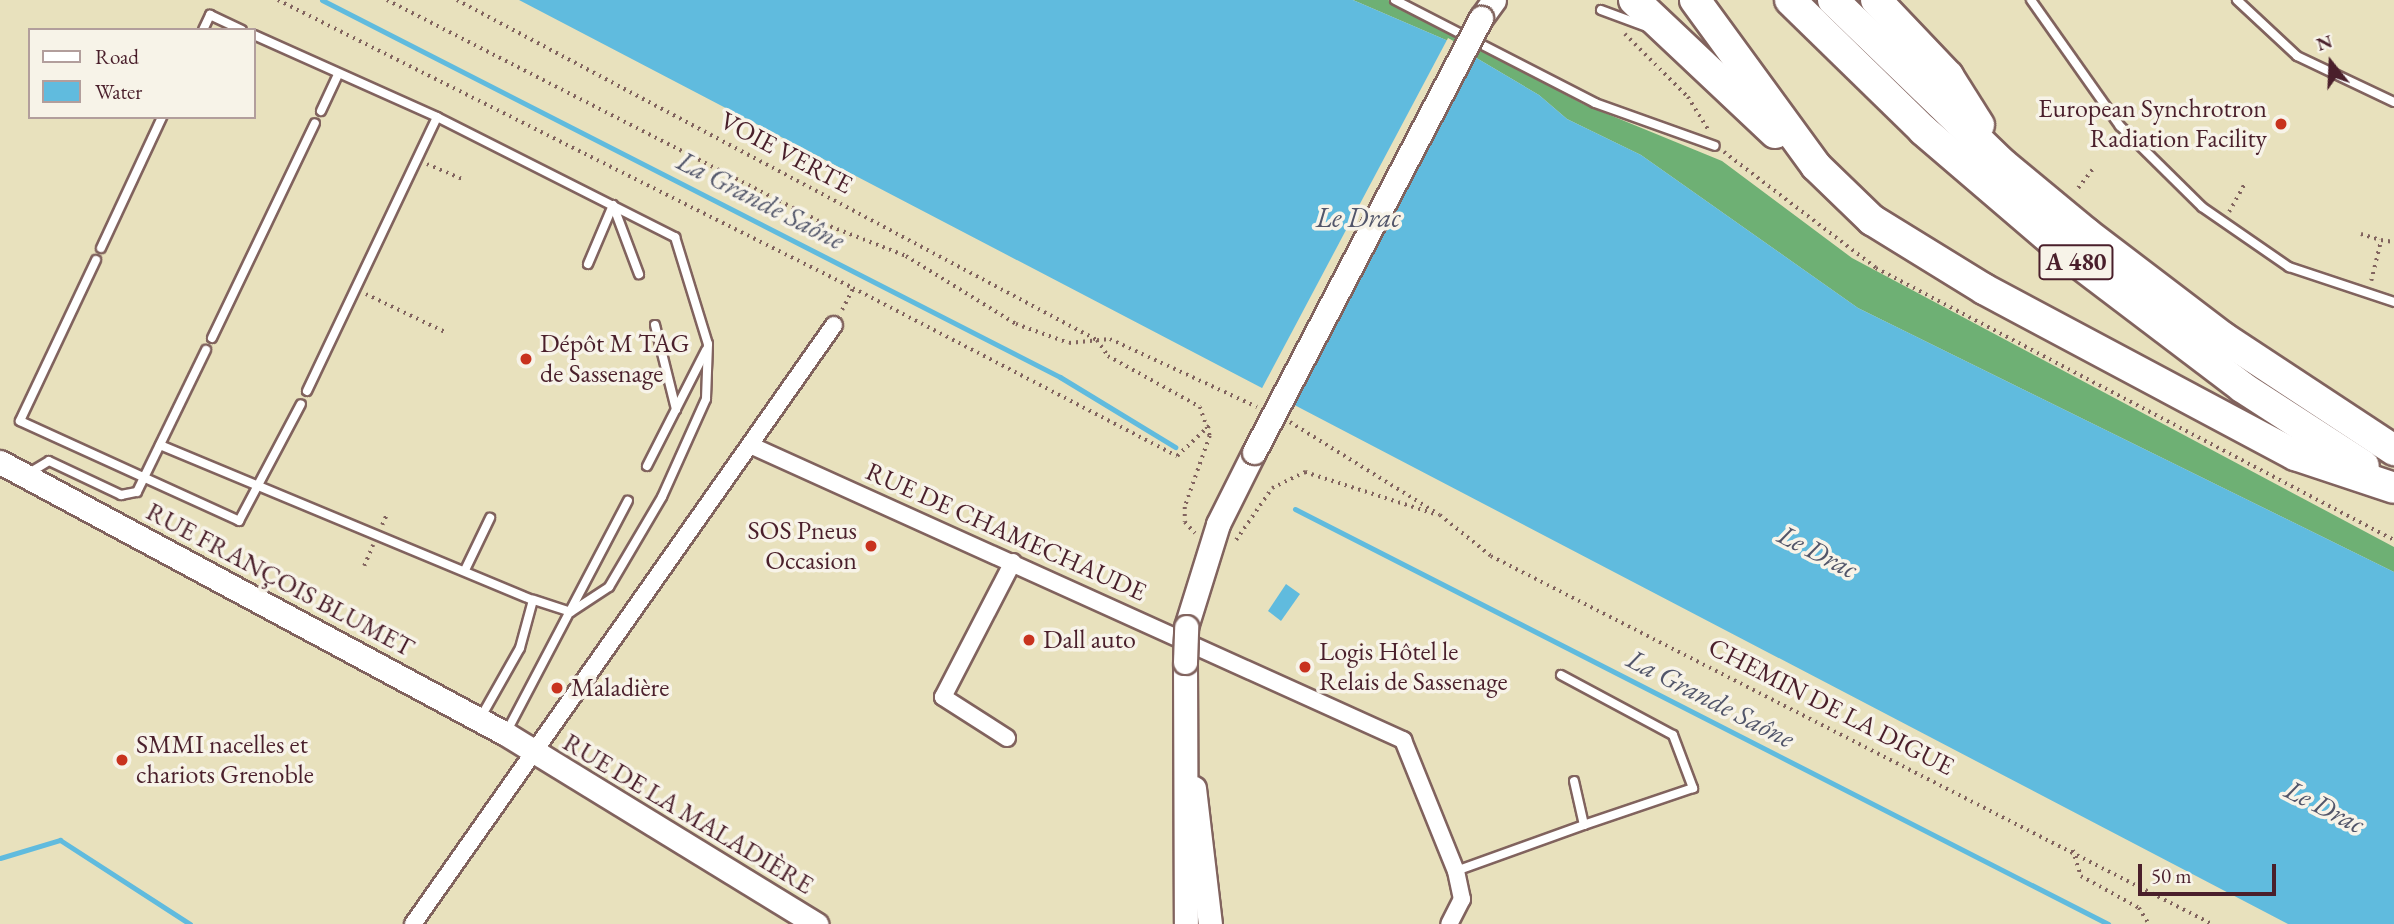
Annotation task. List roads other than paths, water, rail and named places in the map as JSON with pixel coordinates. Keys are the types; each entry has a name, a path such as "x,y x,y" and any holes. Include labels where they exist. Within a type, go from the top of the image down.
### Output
{"highway":[{"path":"1634,0 1872,220 1984,289 2295,454 2394,486"},
{"path":"1695,0 1816,166"},
{"name":"A 480","path":"1790,0 1932,138 2071,257 2242,387 2394,486"},
{"name":"A 480","path":"1833,0 2003,164 2224,338 2394,450"},
{"path":"1876,0 1948,76 2003,164"}],"main road":[{"path":"1186,924 1186,627 1215,532 1486,6"},
{"name":"RUE FRANÇOIS BLUMET","path":"0,462 506,733 532,751"},
{"path":"1186,726 1210,924"},
{"name":"RUE DE LA MALADIÈRE","path":"532,751 816,924"}],"street":[{"path":"413,924 532,751 834,325"},
{"name":"RUE DE CHAMECHAUDE","path":"750,445 1403,740 1456,871 1462,899 1449,924"},
{"path":"1007,737 943,697 1013,562"}],"lane":[{"path":"1395,0 1594,103 1715,146"},
{"path":"2031,0 2120,126 2222,223 2289,267 2368,296 2394,302"},
{"path":"2238,0 2306,62 2394,102"},
{"path":"1601,10 1673,36"},
{"path":"205,28 211,15 238,28"},
{"path":"256,36 338,75 437,117 675,237 708,344 706,399 662,497 609,587 571,612"},
{"path":"321,111 338,75"},
{"path":"307,391 437,117"},
{"path":"101,248 161,119"},
{"path":"212,338 315,124"},
{"path":"588,264 614,205"},
{"path":"614,205 639,274"},
{"path":"96,260 20,421 239,521 301,404"},
{"path":"655,325 676,410"},
{"path":"647,466 708,344"},
{"path":"25,476 49,461 121,495 137,492 206,350"},
{"path":"160,445 533,600 571,612"},
{"path":"506,733 628,501"},
{"path":"465,570 490,517"},
{"path":"480,719 520,648 533,600"},
{"path":"1456,871 1693,788 1673,735 1561,675"},
{"path":"1574,781 1584,825"}],"water":[{"name":"Le Drac","path":"519,0 1353,0 1446,40 1539,95 1567,119 1641,155 1858,308 2394,572 2394,924 2288,924"},
{"path":"1286,584 1300,594 1281,621 1268,611"}],"waterway":[{"name":"La Grande Saône","path":"322,0 1060,377 1175,447"},
{"name":"La Grande Saône","path":"1295,509 2108,924"},
{"path":"0,858 60,840 190,924"}],"place":[{"name":"European Synchrotron Radiation Facility","path":"2281,124"},
{"name":"Dépôt M TAG de Sassenage","path":"526,359"},
{"name":"SOS Pneus Occasion","path":"871,546"},
{"name":"Dall auto","path":"1029,640"},
{"name":"Logis Hôtel le Relais de Sassenage","path":"1305,667"},
{"name":"Maladière","path":"557,688"},
{"name":"SMMI nacelles et chariots Grenoble","path":"122,760"}]}
